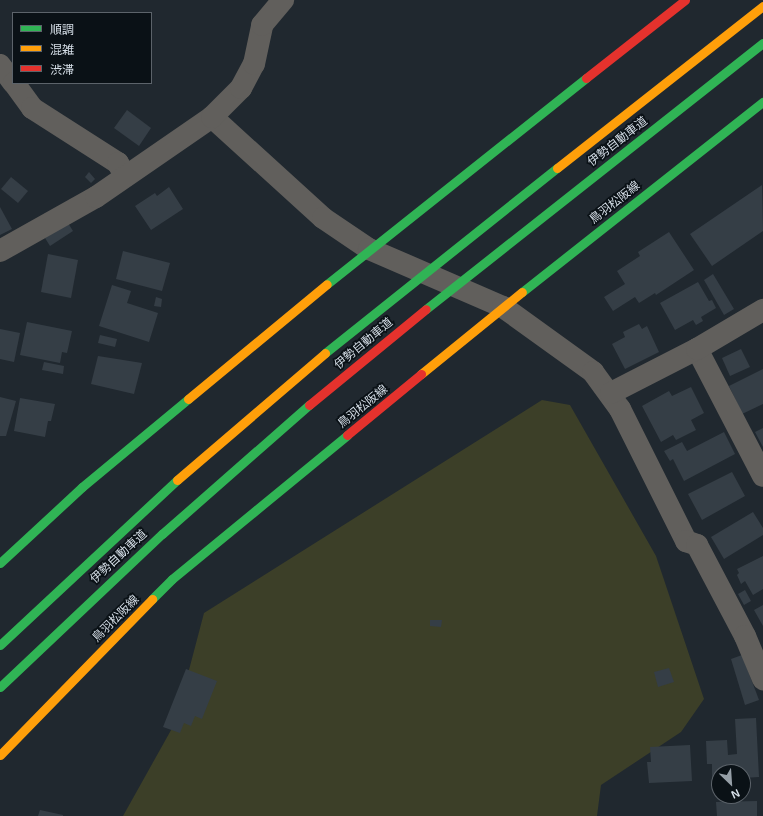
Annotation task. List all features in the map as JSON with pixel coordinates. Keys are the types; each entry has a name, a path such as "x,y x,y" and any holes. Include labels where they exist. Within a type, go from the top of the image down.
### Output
{"main road":[{"path":"0,563 82,487 377,253 685,0"},
{"name":"伊勢自動車道","path":"0,645 138,514 265,403 382,306 763,6"},
{"name":"伊勢自動車道","path":"0,687 156,540 280,429 402,328 763,43"},
{"name":"鳥羽松阪線","path":"0,755 172,579 496,304 763,102"}],"street":[{"path":"0,251 96,197 212,117 241,88 254,64 262,25 279,1"},
{"path":"0,65 12,81"},
{"path":"14,84 32,108 118,163 125,176"},
{"path":"212,117 323,218 377,253 496,304 593,372 611,394 686,541 697,545 745,636 763,679"},
{"path":"611,394 697,349 763,310"},
{"path":"697,349 763,476"}],"green space":[{"path":"542,400 570,405 656,556 704,699 681,732 601,785 597,816 123,816 175,723 204,613"}],"building":[{"path":"127,110 151,128 139,146 114,128"},
{"path":"89,172 95,179 91,183 85,177"},
{"path":"11,177 28,191 18,203 1,189"},
{"path":"762,185 763,231 712,266 690,234"},
{"path":"169,187 183,209 151,230 135,206 155,193 157,196"},
{"path":"0,207 12,229 0,235"},
{"path":"68,223 73,231 50,246 45,238"},
{"path":"669,232 694,270 656,295 655,293 639,303 635,297 613,311 604,297 625,284 617,271 640,256 638,252"},
{"path":"123,251 170,263 162,291 116,279"},
{"path":"48,254 78,260 71,298 41,292"},
{"path":"713,274 734,309 724,315 704,280"},
{"path":"698,282 709,301 712,300 716,308 701,317 703,321 696,325 693,320 675,330 660,303"},
{"path":"112,285 131,291 127,303 158,313 149,342 99,326"},
{"path":"156,297 162,299 161,307 154,306"},
{"path":"27,322 72,331 67,353 62,352 60,363 20,355"},
{"path":"639,324 642,329 647,326 659,352 625,369 612,344 625,337 623,332"},
{"path":"0,329 20,333 14,362 0,359"},
{"path":"100,335 117,339 115,347 98,343"},
{"path":"741,349 750,367 730,376 722,358"},
{"path":"98,356 142,363 134,394 91,384"},
{"path":"44,362 64,366 63,374 42,370"},
{"path":"763,369 763,404 742,414 729,386"},
{"path":"691,387 704,413 691,420 696,430 676,440 673,435 661,442 642,406 669,391 672,396"},
{"path":"0,397 16,401 6,436 0,436"},
{"path":"20,398 55,404 51,421 48,421 45,437 14,431"},
{"path":"763,428 763,447 755,432"},
{"path":"724,432 735,454 684,481 673,459 670,461 664,451 682,442 687,451"},
{"path":"732,472 745,496 702,520 688,494"},
{"path":"753,512 763,528 763,535 724,559 711,537"},
{"path":"763,556 763,589 753,595 745,581 741,584 737,575 739,573 737,569"},
{"path":"745,590 751,601 744,605 738,594"},
{"path":"763,605 763,626 754,610"},
{"path":"430,620 442,620 441,627 430,626"},
{"path":"742,655 759,700 745,705 731,659"},
{"path":"669,668 674,682 658,687 654,672"},
{"path":"186,669 217,681 202,719 195,716 191,726 184,723 180,733 163,727"},
{"path":"756,718 759,777 751,778 751,764 707,764 706,741 727,740 728,755 737,754 735,719"},
{"path":"690,745 692,781 649,783 647,762 651,762 650,747"},
{"path":"751,801 757,801 757,816 717,816 716,804 751,804"},
{"path":"40,810 63,815 63,816 38,816"}],"traffic: fast":[{"path":"426,309 763,43"},
{"path":"327,284 586,78"},
{"path":"522,292 763,102"},
{"path":"325,353 557,168"},
{"path":"0,563 82,487 188,399"},
{"path":"0,687 162,534 309,405"},
{"path":"152,599 172,579 347,435"},
{"path":"0,645 177,480"}],"traffic: slow":[{"path":"557,168 763,6"},
{"path":"188,399 327,284"},
{"path":"421,374 522,292"},
{"path":"177,480 325,353"},
{"path":"0,755 152,599"}],"traffic: jam":[{"path":"586,78 685,0"},
{"path":"309,405 426,309"},
{"path":"347,435 421,374"}]}
